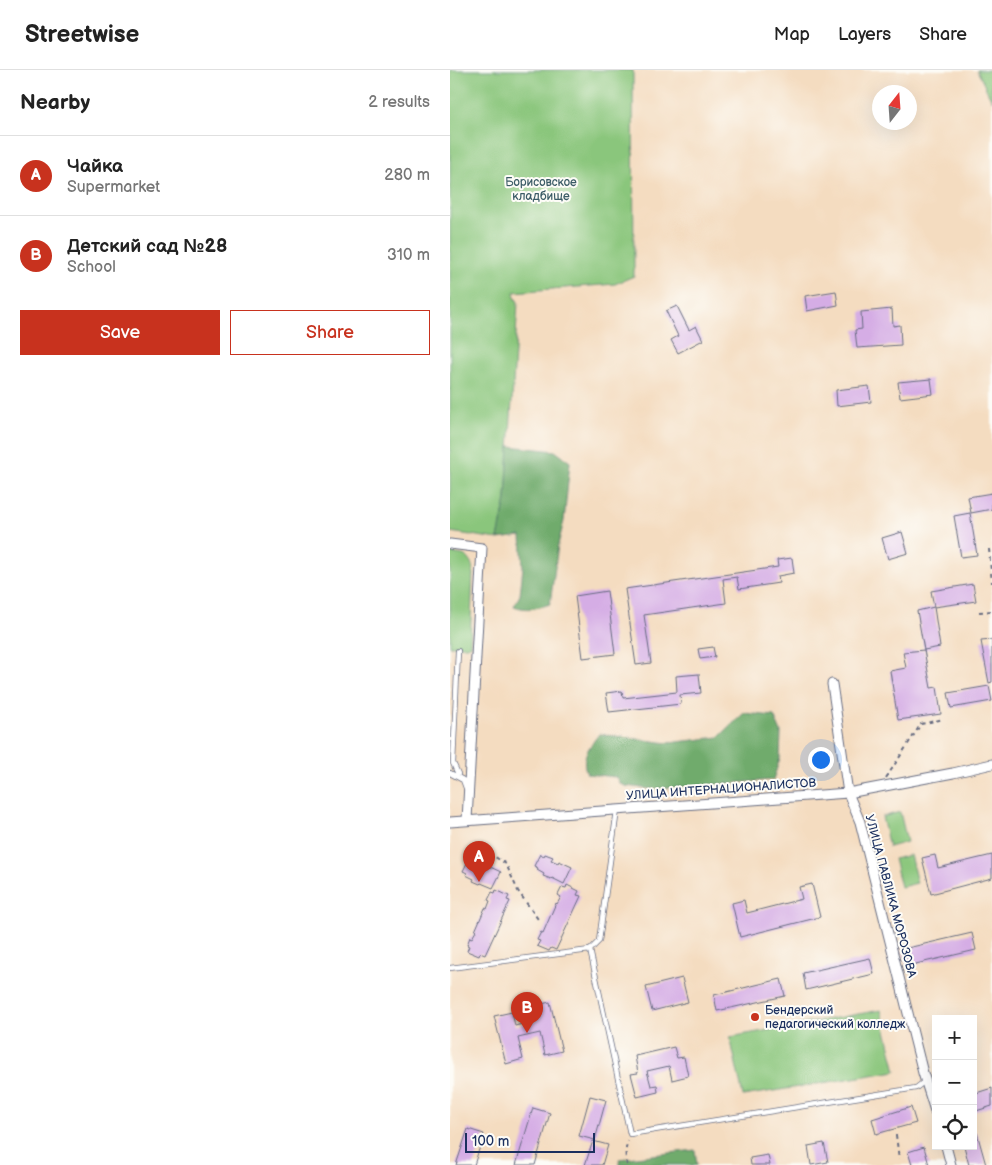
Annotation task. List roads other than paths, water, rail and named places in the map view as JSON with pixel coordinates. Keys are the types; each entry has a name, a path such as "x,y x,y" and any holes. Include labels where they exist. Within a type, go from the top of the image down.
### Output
{"street":[{"path":"450,544 482,548 468,820"},
{"name":"УЛИЦА ПАВЛИКА МОРОЗОВА","path":"832,684 848,793 860,822 933,1105"},
{"name":"УЛИЦА ИНТЕРНАЦИОНАЛИСТОВ","path":"450,822 848,793 953,774 992,764"},
{"path":"947,1150 951,1165"}],"lane":[{"path":"457,776 454,763 458,651"},
{"path":"450,773 463,780 469,795"},
{"path":"450,968 590,950 599,941 618,809"},
{"path":"590,950 630,1134 916,1088 926,1081"}],"place":[{"name":"Чайка","path":"479,882"},
{"name":"Бендерский педагогический колледж","path":"755,1017"},
{"name":"Детский сад №28","path":"527,1033"}],"park label":[{"name":"Борисовское кладбище","path":"541,189"}]}
